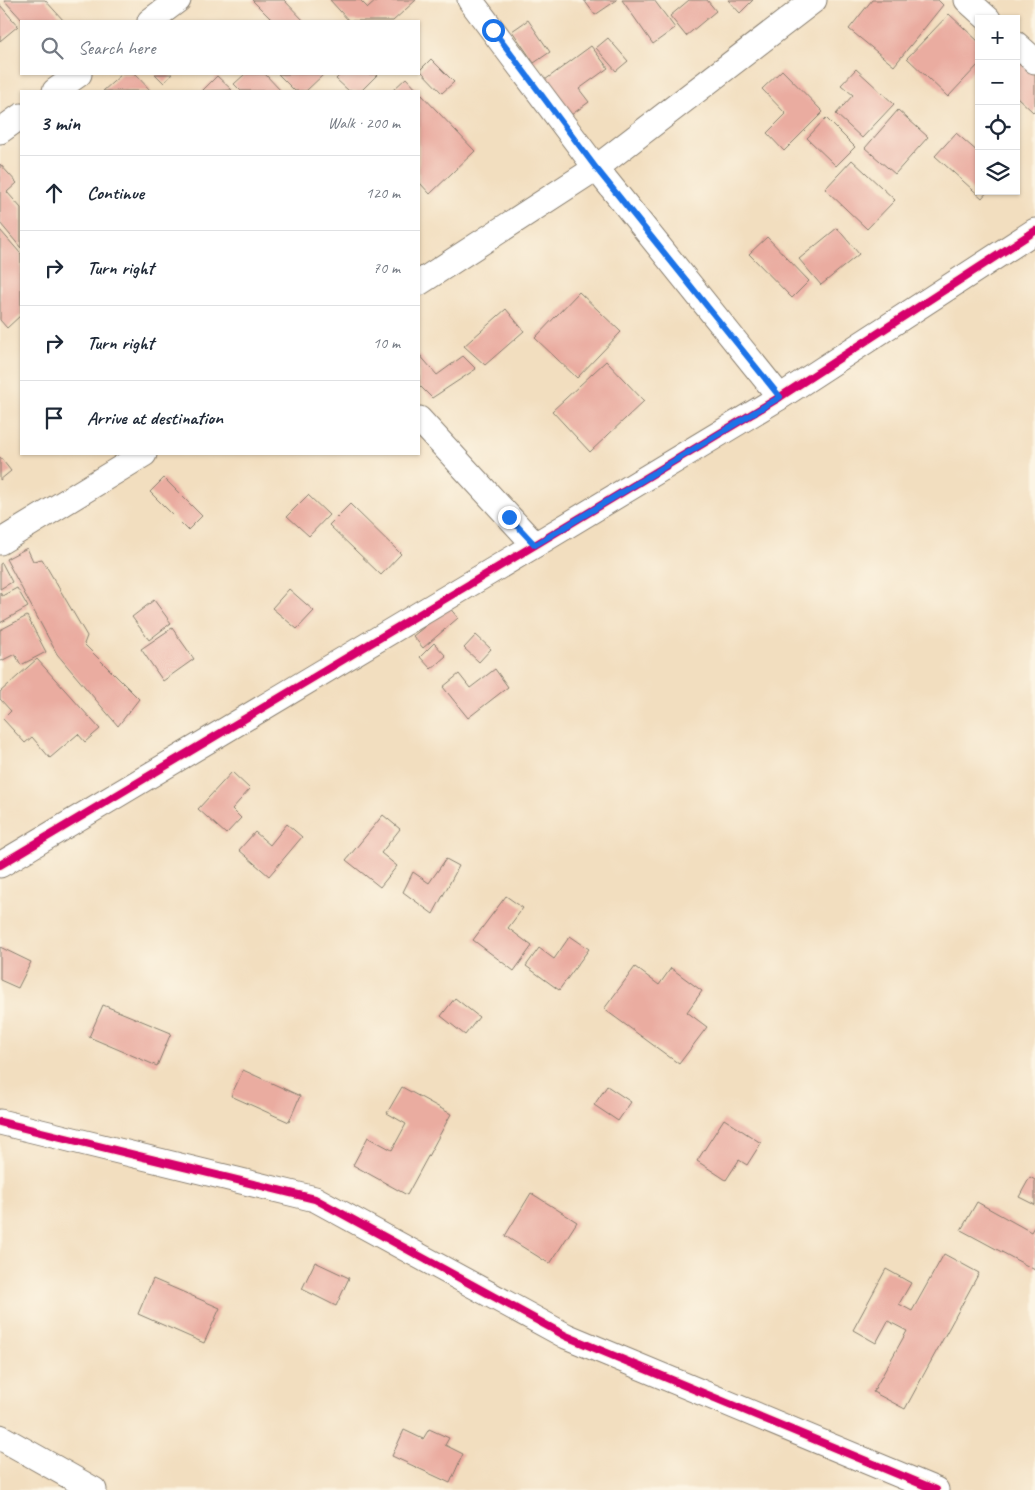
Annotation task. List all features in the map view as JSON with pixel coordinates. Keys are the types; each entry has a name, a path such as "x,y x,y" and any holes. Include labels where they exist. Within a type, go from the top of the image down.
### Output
{"street":[{"path":"151,20 178,0"},
{"path":"470,0 596,168 780,397"},
{"path":"420,282 596,168 814,0"},
{"path":"967,0 984,15"},
{"path":"1020,47 1035,60"},
{"path":"56,90 78,75"},
{"path":"0,131 20,117"},
{"path":"0,865 780,397 1035,231"},
{"path":"420,420 535,545"},
{"path":"0,542 142,455"},
{"path":"0,1122 315,1199 566,1336 936,1490"},
{"path":"0,1437 94,1490"}],"building":[{"path":"4,0 45,0 63,20 22,20"},
{"path":"252,0 284,0 303,20 272,20"},
{"path":"330,0 360,0 368,8 377,0 416,0 394,20 348,20"},
{"path":"584,0 617,0 595,15"},
{"path":"622,0 654,0 675,28 653,44"},
{"path":"689,0 707,0 716,11 686,36 670,16"},
{"path":"728,0 753,0 740,13"},
{"path":"872,0 938,0 943,5 894,66 849,29"},
{"path":"0,5 18,26 0,41"},
{"path":"949,14 975,38 975,68 948,97 907,58"},
{"path":"528,20 550,52 534,63 512,31"},
{"path":"608,38 628,61 616,71 596,48"},
{"path":"591,46 608,68 579,89 589,102 571,115 545,80"},
{"path":"431,59 454,82 442,93 420,70"},
{"path":"1020,61 1035,74 1035,110 1033,112 1020,100"},
{"path":"856,69 894,104 862,138 836,114 853,95 841,85"},
{"path":"782,70 823,112 784,151 767,133 786,114 762,89"},
{"path":"121,75 136,75 150,90 104,90"},
{"path":"156,75 171,75 164,83"},
{"path":"244,75 266,75 280,90 240,90 234,84"},
{"path":"279,75 323,75 307,90 294,90"},
{"path":"340,75 377,75 362,90 348,90 336,79"},
{"path":"217,76 232,90 203,90"},
{"path":"406,78 417,90 393,90"},
{"path":"420,93 475,151 430,194 420,183"},
{"path":"898,110 928,137 895,174 865,148"},
{"path":"826,118 855,147 836,166 807,138"},
{"path":"956,133 975,150 975,192 935,156"},
{"path":"852,160 895,200 867,229 825,189"},
{"path":"0,164 17,183 7,192 20,207 20,247 0,223"},
{"path":"837,228 859,254 821,285 799,259"},
{"path":"0,230 20,253 20,316 7,328 0,320"},
{"path":"767,237 809,281 792,298 749,254"},
{"path":"579,292 621,332 577,378 535,338"},
{"path":"506,309 524,331 485,365 464,346"},
{"path":"420,355 437,375 463,356 476,369 432,398 420,386"},
{"path":"606,361 644,401 590,452 552,411"},
{"path":"0,457 11,471 0,480"},
{"path":"164,478 202,516 188,530 150,492"},
{"path":"308,495 329,515 309,536 287,516"},
{"path":"350,504 401,554 381,575 329,525"},
{"path":"27,548 33,561 42,559 87,636 84,644 139,699 118,726 57,654 6,559"},
{"path":"2,563 12,582 0,589 0,564"},
{"path":"17,588 28,607 0,623 0,592 2,596"},
{"path":"289,589 314,611 297,629 272,608"},
{"path":"154,600 171,623 149,640 132,617"},
{"path":"449,607 458,618 423,648 413,636"},
{"path":"27,616 46,652 21,665 15,654 1,661 0,630"},
{"path":"172,628 194,659 163,681 141,649"},
{"path":"476,635 491,649 479,662 464,648"},
{"path":"434,643 446,656 431,669 420,657"},
{"path":"37,659 100,729 85,742 78,734 50,758 32,737 25,743 3,719 11,711 0,699 0,692"},
{"path":"495,669 508,687 468,718 443,687 459,674 470,688"},
{"path":"232,772 250,789 232,809 241,818 226,834 198,809"},
{"path":"383,815 400,829 381,853 397,866 380,887 346,860"},
{"path":"287,824 302,837 269,876 239,850 255,832 270,845"},
{"path":"446,859 459,866 433,914 403,892 413,872 429,883"},
{"path":"506,896 523,908 508,928 532,946 514,971 473,940"},
{"path":"570,936 589,949 559,990 526,966 539,948 554,959"},
{"path":"0,947 31,962 18,988 0,980"},
{"path":"635,967 659,985 671,968 702,991 687,1012 707,1027 679,1064 604,1009"},
{"path":"455,998 479,1017 465,1035 441,1016"},
{"path":"103,1005 171,1033 157,1066 89,1037"},
{"path":"243,1070 300,1096 289,1122 231,1096"},
{"path":"607,1086 631,1102 618,1121 594,1105"},
{"path":"402,1087 451,1114 407,1195 353,1165 368,1137 392,1150 406,1124 387,1113"},
{"path":"724,1119 761,1143 747,1165 739,1160 726,1180 697,1161"},
{"path":"1030,1177 1035,1180 1035,1205 1019,1197"},
{"path":"531,1193 577,1222 550,1264 505,1236"},
{"path":"977,1202 1031,1232 1035,1225 1035,1270 961,1230"},
{"path":"944,1254 979,1273 905,1409 873,1392 907,1331 888,1321 876,1343 853,1330 886,1269 911,1283 899,1304 912,1311"},
{"path":"315,1262 349,1278 336,1306 302,1289"},
{"path":"153,1279 220,1308 204,1343 138,1314"},
{"path":"429,1429 449,1438 445,1445 463,1454 450,1483 392,1456 404,1430 423,1439"}],"cycle path":[{"path":"0,865 780,397 1035,231"},
{"path":"0,1122 315,1199 566,1336 936,1490"}],"route":[{"path":"493,30 596,168 780,397 535,545 509,517"}]}
